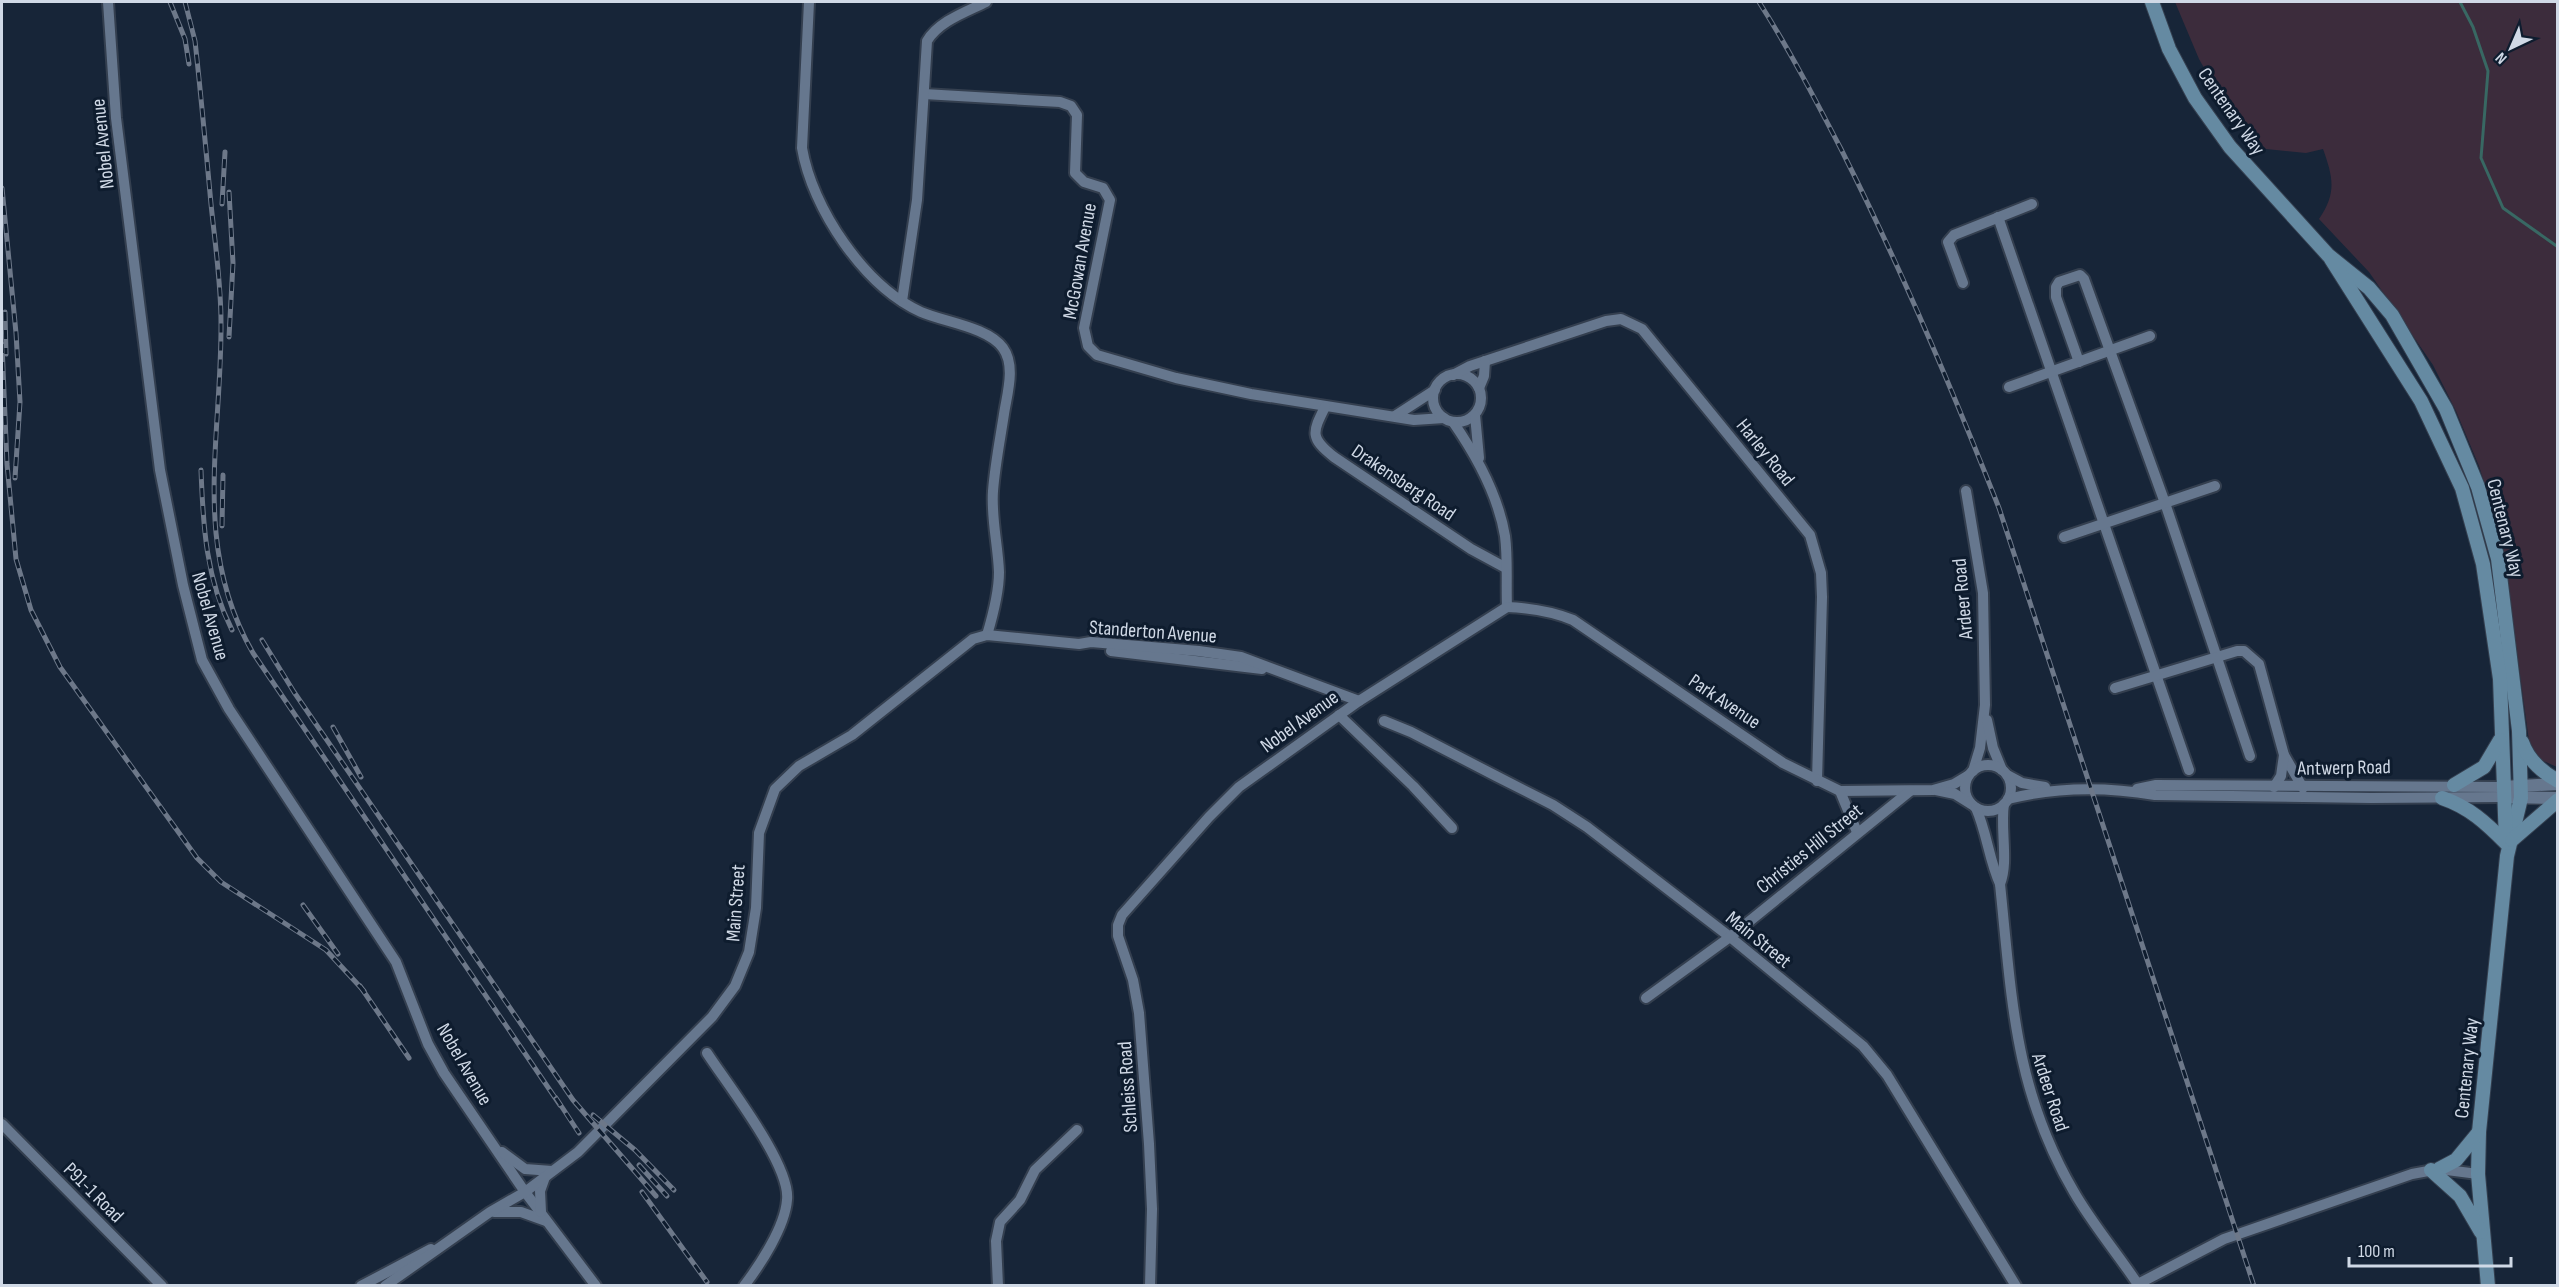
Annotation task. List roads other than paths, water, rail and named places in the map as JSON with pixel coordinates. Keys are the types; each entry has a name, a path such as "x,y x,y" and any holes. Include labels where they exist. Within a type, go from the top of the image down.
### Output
{"main road":[{"name":"Centenary Way","path":"2152,2 2169,49 2195,98 2230,147 2328,255 2368,288 2392,315 2446,409 2478,487 2498,559 2519,731 2521,792 2508,847 2479,1132 2478,1174 2488,1286"},
{"name":"Centenary Way","path":"2328,255 2421,401 2462,488 2483,564 2500,678 2502,792 2508,847"},
{"path":"2519,731 2529,756 2543,772 2558,783"},
{"path":"2454,786 2484,767 2501,736"},
{"path":"2442,798 2478,816 2508,847 2558,799"},
{"path":"2479,1132 2456,1160 2435,1170 2460,1196 2484,1236"}],"street":[{"name":"Nobel Avenue","path":"108,2 116,118 160,470 183,585 202,660 229,709 396,962 436,1058 525,1192 596,1286"},
{"path":"809,2 802,148 806,168 832,221 865,270 879,284 920,311 983,333 1002,347 1009,361 1008,385 993,491 998,587 987,635"},
{"path":"902,300 917,201 927,41 933,31 986,2"},
{"name":"McGowan Avenue","path":"924,94 1060,102 1073,109 1077,115 1075,173 1084,182 1103,188 1110,200 1084,328 1088,346 1096,355 1176,378 1251,394 1414,420 1448,420"},
{"path":"1962,283 1948,242 1954,235 2032,204"},
{"path":"1998,217 2189,770"},
{"path":"2079,362 2056,297 2056,288 2059,282 2080,275 2111,350 2250,756"},
{"name":"Harley Road","path":"1453,375 1485,361 1515,353 1606,321 1622,319 1636,325 1662,354 1810,535 1821,573 1822,597 1816,781"},
{"path":"2009,387 2150,336"},
{"path":"1448,420 1464,421 1474,415 1481,403 1479,388 1484,376 1485,361"},
{"path":"1395,416 1435,390 1444,378 1453,375 1467,376 1479,388"},
{"path":"1435,390 1433,402 1479,462"},
{"path":"1420,399 1422,409 1430,421"},
{"name":"Drakensberg Road","path":"1325,407 1314,430 1315,439 1320,446 1471,549 1506,568"},
{"path":"1474,415 1479,462 1504,534 1507,607"},
{"path":"2064,537 2215,486"},
{"name":"Ardeer Road","path":"1966,491 1983,593 1985,705 1989,734 2004,773"},
{"name":"Nobel Avenue","path":"1138,896 1239,787 1359,701 1507,607"},
{"name":"Park Avenue","path":"1507,607 1534,608 1573,620 1783,763 1840,791 1933,790 1954,784 1971,773"},
{"name":"Standerton Avenue","path":"987,635 1078,644 1091,642 1199,651 1241,657 1359,701"},
{"name":"Main Street","path":"385,1286 490,1212 525,1192 549,1174 597,1135 695,1036 735,986 750,952 756,908 759,833 775,789 799,766 852,735 959,649 974,639 987,635"},
{"path":"2115,688 2237,651 2244,651 2259,664 2284,755 2303,788"},
{"name":"Ardeer Road","path":"1971,773 1980,748 1985,705"},
{"path":"1339,715 1413,786 1452,828"},
{"name":"Main Street","path":"1384,721 1411,732 1553,805 1606,841 1730,937 1863,1046 1875,1060 2016,1286"},
{"path":"2274,787 2281,776 2284,755"},
{"path":"1990,765 2004,773 2011,788 2006,802 1994,810 1974,806 1965,787 1971,773 1990,765"},
{"name":"Antwerp Road","path":"2004,773 2030,785 2066,790"},
{"name":"Antwerp Road","path":"2521,792 2558,783"},
{"name":"Antwerp Road","path":"2131,791 2156,785 2303,788 2454,786 2502,792"},
{"name":"Park Avenue","path":"1933,790 1954,794 1974,806"},
{"name":"Antwerp Road","path":"2006,802 2033,793 2066,790 2131,791 2155,795 2442,798 2521,792 2558,799"},
{"path":"1840,791 1857,832"},
{"name":"Christies Hill Street","path":"1646,998 1730,937 1857,832 1910,792"},
{"name":"Ardeer Road","path":"2000,884 2004,874 2002,834 2006,802"},
{"name":"Ardeer Road","path":"1974,806 1985,828 1995,873 2000,884 2014,1025 2025,1079 2036,1112 2074,1193 2139,1285"},
{"name":"Schleiss Road","path":"1138,896 1122,915 1118,925 1118,936 1133,980 1139,1013 1152,1209 1150,1286"},
{"path":"707,1053 774,1156 787,1188 788,1201 780,1222 754,1273 744,1286"},
{"name":"P91-1 Road","path":"2,1124 162,1286"},
{"path":"998,1286 996,1241 1000,1222 1020,1200 1035,1170 1077,1130"},
{"path":"492,1144 525,1169 549,1174 540,1191 541,1213"},
{"path":"2139,1285 2224,1239 2412,1174 2435,1170 2478,1174"},
{"path":"490,1212 521,1212 549,1223"},
{"name":"Main Street","path":"361,1286 414,1256 445,1243"}],"waterway":[{"path":"2460,2 2473,27 2488,71 2481,158 2503,208 2558,247"}],"railway":[{"path":"170,2 185,39 189,64"},
{"path":"185,2 195,41 219,278 220,365 214,491 216,532 222,572 234,613 253,653 560,1105"},
{"path":"1759,2 1841,149 1884,237 1999,508 2254,1286"},
{"path":"222,204 225,152"},
{"path":"2,188 20,402 15,478"},
{"path":"229,192 233,263 229,337"},
{"path":"5,312 6,354"},
{"path":"2,344 7,464 16,559 31,610 60,667 197,858 221,882 326,950 364,991"},
{"path":"201,470 205,532 211,572 223,611 232,630"},
{"path":"222,526 223,475"},
{"path":"262,640 294,692 573,1100 656,1196"},
{"path":"333,727 361,777"},
{"path":"303,905 338,954"},
{"path":"360,986 409,1058"},
{"path":"556,1098 579,1133"},
{"path":"593,1115 635,1150 674,1190"},
{"path":"639,1165 667,1196"},
{"path":"642,1192 707,1282"}]}
